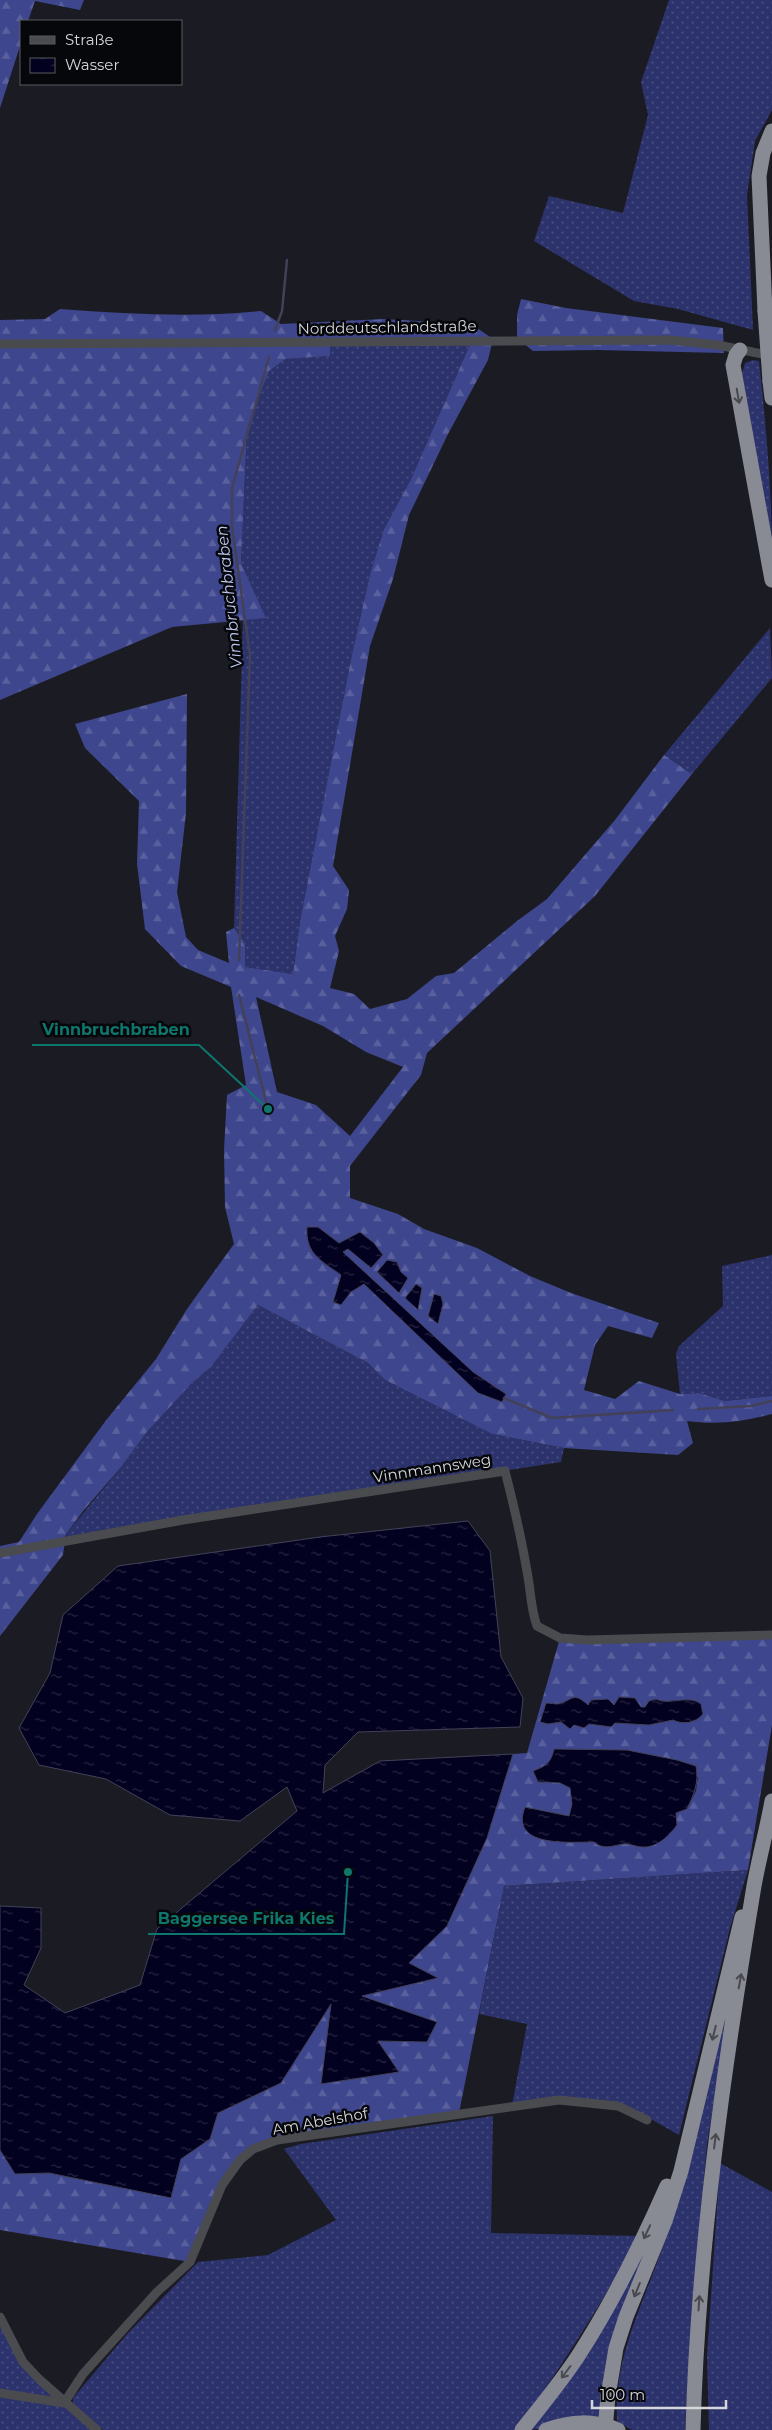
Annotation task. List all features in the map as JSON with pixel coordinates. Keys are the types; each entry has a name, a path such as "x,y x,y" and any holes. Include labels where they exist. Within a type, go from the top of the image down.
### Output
{"highway":[{"path":"772,131 764,153 759,176 765,311 772,398"},
{"path":"740,350 736,355 733,365 772,580"},
{"path":"693,2430 695,2352 708,2198 754,1885 772,1801"},
{"path":"605,2430 608,2396 616,2348 626,2317 665,2221 681,2171 740,1922 754,1885"},
{"path":"522,2430 577,2358 629,2268 668,2186 696,2105"},
{"path":"546,2430 566,2423 592,2421 618,2430"}],"street":[{"name":"Norddeutschlandstraße","path":"0,344 670,340 695,341 772,356"},
{"name":"Vinnmannsweg","path":"0,1553 183,1520 505,1471 515,1509 529,1580 532,1611 537,1626 560,1638 587,1640 772,1634"},
{"name":"Am Abelshof","path":"64,2403 89,2368 157,2292 190,2262 222,2185 240,2160 252,2149 277,2140 559,2100 618,2106 647,2120"},
{"path":"0,2317 23,2362 64,2403 97,2430"},
{"path":"0,2392 64,2403"}],"shaded area":[{"path":"669,0 772,0 772,110 755,141 747,195 753,330 678,309 634,301 534,241 549,196 623,213 648,115 641,82"},
{"path":"472,340 411,479 384,529 370,574 351,659 300,921 293,974 245,967 245,943 234,928 243,620 266,618 241,563 247,429 269,371 286,359 330,356 330,341"},
{"path":"753,360 759,361 764,410 770,482 772,556 742,374 745,363"},
{"path":"770,628 772,678 692,774 664,755"},
{"path":"772,1255 772,1396 725,1401 699,1393 680,1394 676,1354 679,1346 723,1306 722,1266"},
{"path":"258,1305 368,1363 385,1380 492,1434 564,1448 561,1462 183,1520 68,1540 66,1534 122,1466 146,1433 192,1383 211,1367"},
{"path":"748,1870 730,1928 679,2135 649,2118 618,2106 559,2100 512,2106 527,2024 479,2014 504,1886"},
{"path":"734,1975 707,2144 691,2327 685,2430 632,2430 617,2421 617,2396 620,2372 632,2328 665,2239"},
{"path":"493,2116 491,2233 639,2236 581,2335 516,2430 103,2430 73,2403 73,2398 128,2333 198,2262 268,2255 336,2220 284,2149 301,2144"},
{"path":"720,2163 772,2192 772,2430 709,2430 707,2356"},
{"path":"654,2232 600,2420 529,2430"},
{"path":"0,2317 23,2362 97,2430 0,2430"}],"green space":[{"path":"0,0 84,0 80,10 35,1 28,20 20,20 20,46 0,108"},
{"path":"521,299 566,308 723,328 724,353 597,350 533,351 517,338 517,315"},
{"path":"60,309 186,315 261,311 281,324 384,319 433,322 477,328 493,339 488,360 448,434 409,515 393,579 370,646 333,866 349,890 347,909 335,936 339,951 330,988 354,994 370,1009 407,999 436,976 454,973 547,899 615,820 664,755 692,774 595,896 427,1053 421,1075 350,1166 350,1198 398,1214 424,1229 477,1248 530,1276 571,1293 659,1323 652,1338 608,1326 595,1345 584,1390 615,1399 639,1381 680,1394 699,1393 725,1401 772,1396 772,1414 730,1422 687,1421 693,1443 678,1455 564,1448 492,1434 385,1380 368,1363 258,1305 211,1367 192,1383 146,1433 122,1466 84,1510 66,1534 63,1555 0,1636 0,1546 19,1542 37,1514 107,1419 156,1359 187,1309 234,1244 225,1207 224,1150 227,1095 246,1085 231,987 181,966 145,929 137,864 139,801 85,748 75,724 187,694 186,813 177,892 186,937 198,950 229,963 226,932 234,928 245,943 245,967 293,974 300,921 351,659 370,574 384,529 411,479 472,340 330,342 330,356 286,359 269,371 247,429 241,563 266,618 172,627 0,700 0,320 45,319","holes":["256,997 323,1026 366,1052 403,1067 350,1136 316,1105 277,1092"]},
{"path":"772,1635 772,1725 748,1870 504,1886 459,2113 277,2140 253,2149 222,2185 190,2262 0,2230 0,2150 15,2174 49,2173 97,2183 181,2159 210,2139 218,2113 281,2083 332,2003 399,2072 377,2041 427,2042 361,1996 437,1978 409,1963 447,1926 487,1838 513,1754 527,1753 560,1638","holes":["649,1701 697,1701 703,1714 685,1722 673,1720 649,1725 615,1723 574,1725 561,1722 548,1724 541,1716 546,1707 557,1705 645,1707","561,1749 581,1751 601,1749 698,1777 696,1791 687,1809 676,1813 644,1847 624,1844 605,1847 594,1842 550,1841 552,1813 569,1816 572,1804 570,1788 534,1771 547,1765"]}],"water":[{"path":"307,1227 318,1227 339,1243 360,1232 374,1243 383,1255 371,1268 348,1249 343,1252 473,1372 506,1394 502,1402 478,1393 364,1284 351,1292 341,1305 333,1302 341,1275 316,1256 309,1244"},
{"path":"387,1260 397,1262 401,1272 408,1278 399,1293 377,1272"},
{"path":"416,1284 422,1288 418,1310 405,1298"},
{"path":"434,1294 441,1296 443,1304 438,1324 428,1316"},
{"path":"468,1521 490,1551 501,1657 523,1698 520,1727 358,1732 325,1765 323,1793 380,1761 513,1754 487,1838 447,1926 409,1963 438,1978 362,1996 437,2022 427,2042 378,2041 399,2072 321,2084 331,2004 281,2083 218,2113 210,2139 181,2159 171,2198 49,2173 15,2174 0,2150 0,1906 41,1908 41,1948 24,1985 65,2013 140,1985 157,1929 297,1811 287,1787 240,1821 170,1815 106,1779 39,1765 19,1728 50,1673 63,1615 118,1566 320,1537"},
{"path":"576,1697 588,1705 591,1700 608,1699 614,1705 619,1697 635,1698 641,1707 645,1707 649,1701 656,1699 661,1701 696,1701 701,1704 703,1714 689,1722 673,1720 649,1725 615,1723 611,1727 589,1724 584,1728 574,1725 570,1729 561,1722 548,1724 540,1722 546,1703 558,1704"},
{"path":"554,1749 627,1750 677,1760 696,1766 697,1778 692,1798 687,1809 676,1813 677,1825 666,1837 653,1846 642,1847 625,1844 604,1847 594,1842 544,1840 533,1836 526,1830 522,1820 525,1807 569,1816 572,1804 570,1788 560,1783 538,1782 533,1771 547,1763"}],"waterway":[{"name":"Vinnbruchbraben","path":"275,330 282,311 287,260"},
{"name":"Vinnbruchbraben","path":"239,960 250,655 232,526 232,488 269,357"},
{"name":"Vinnbruchbraben","path":"239,995 268,1109"},
{"path":"504,1398 552,1418 673,1410"},
{"path":"698,1409 751,1406 772,1401"}],"place":[{"name":"Vinnbruchbraben","path":"268,1109"},
{"name":"Baggersee Frika Kies","path":"348,1872"}]}
